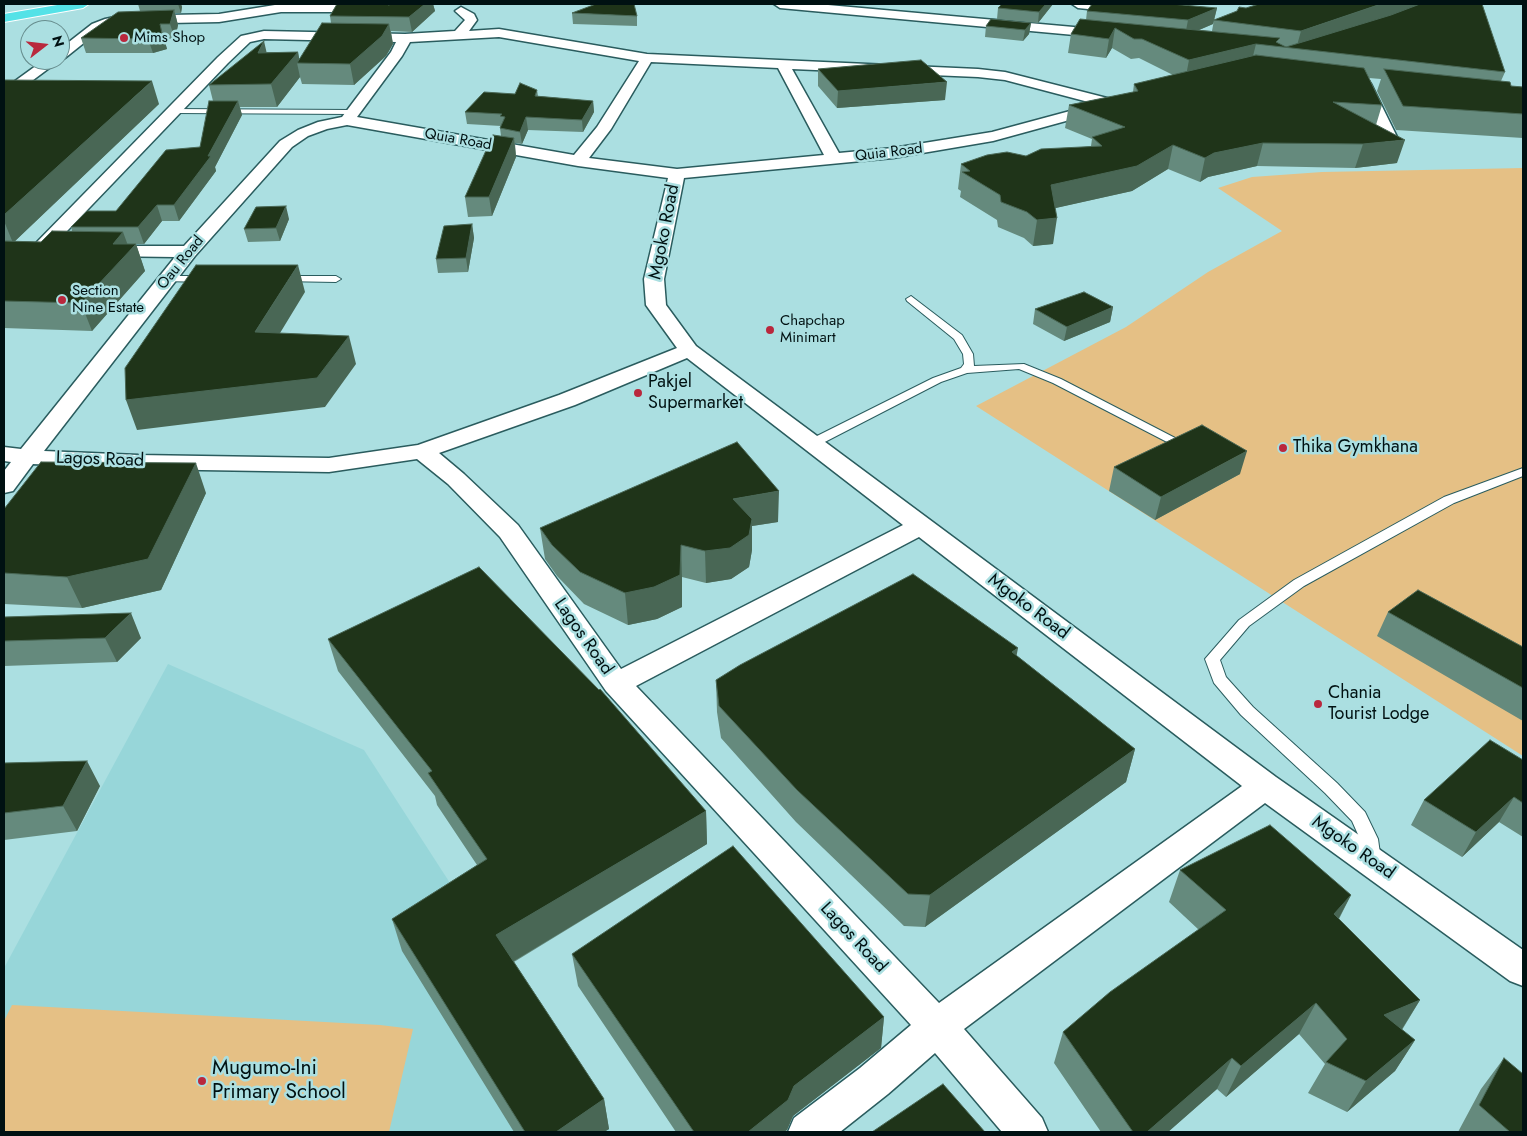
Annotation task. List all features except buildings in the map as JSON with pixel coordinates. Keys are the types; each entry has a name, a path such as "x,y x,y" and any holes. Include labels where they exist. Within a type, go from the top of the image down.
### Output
{"highway":[{"path":"4,5 21,4"},
{"path":"4,18 83,4"}],"street":[{"path":"70,47 105,23 139,18 219,18 279,4"},
{"path":"780,4 1116,35"},
{"path":"898,14 908,4"},
{"path":"1078,4 1137,10"},
{"path":"242,5 262,7 380,8"},
{"path":"459,35 471,20 470,17 460,11"},
{"path":"67,251 30,250 174,111 223,60 246,39 253,36 405,38 499,33 647,58 783,64 834,159"},
{"path":"350,116 405,38"},
{"path":"578,160 603,129 647,58"},
{"name":"Quia Road","path":"350,116 578,160 677,174 893,153 964,142 1118,103 1005,76 978,72 783,64"},
{"path":"4,95 38,70"},
{"path":"1345,82 1383,86"},
{"path":"4,83 19,83"},
{"path":"1364,84 1391,141"},
{"name":"Oau Road","path":"4,486 16,456 189,252 286,144 303,133 350,116"},
{"name":"Mgoko Road","path":"677,174 654,279 656,305 689,350 1265,786 1523,970"},
{"path":"86,251 189,252"},
{"path":"422,451 567,400 689,350"},
{"name":"Lagos Road","path":"16,456 219,464 329,465 422,451 456,479 509,532 616,684 937,1027 1028,1132"},
{"path":"616,684 921,526"},
{"path":"808,1132 874,1081 937,1027 1265,786"}],"lane":[{"path":"174,111 350,116"},
{"path":"277,279 336,278"},
{"path":"168,279 218,279"},
{"path":"911,299 958,336 968,354 970,364 965,370"},
{"path":"813,443 937,380 965,370 1020,366 1057,381 1173,440"},
{"path":"1372,862 1369,839 1359,817 1331,788 1247,711 1219,679 1212,659 1244,623 1299,583 1449,500 1523,472"}],"shaded area":[{"name":"Thika Gymkhana","path":"1523,168 1523,756 976,406 1126,327 1208,272 1282,231 1218,188 1252,177 1322,172"},
{"name":"Mugumo-Ini Primary School","path":"168,664 364,750 611,1132 4,1132 4,968"},
{"name":"Mugumo-Ini Primary School","path":"12,1005 380,1025 413,1029 389,1132 4,1132 4,1021"}],"place":[{"name":"Mims Shop","path":"124,38"},
{"name":"Section Nine Estate","path":"62,300"},
{"name":"Chapchap Minimart","path":"770,330"},
{"name":"Pakjel Supermarket","path":"638,393"},
{"name":"Thika Gymkhana","path":"1283,448"},
{"name":"Chania Tourist Lodge","path":"1318,704"},
{"name":"Mugumo-Ini Primary School","path":"202,1081"}]}
